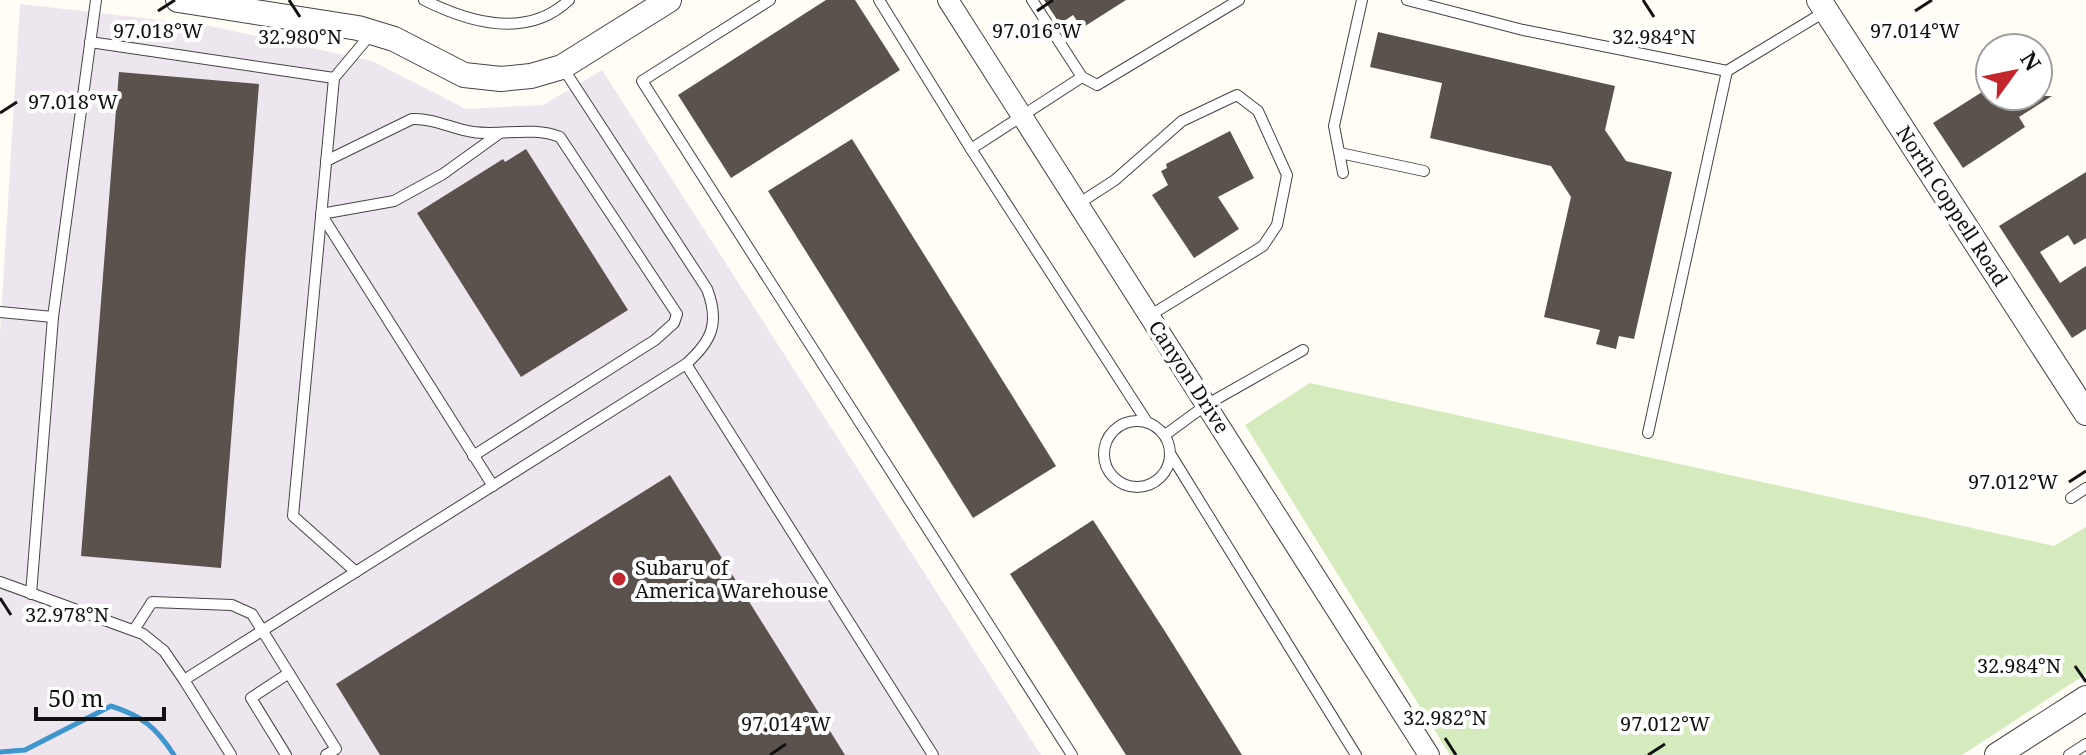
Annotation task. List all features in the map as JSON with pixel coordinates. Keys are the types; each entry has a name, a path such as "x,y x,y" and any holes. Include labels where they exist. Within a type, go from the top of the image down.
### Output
{"street":[{"path":"178,0 372,32 394,39 464,75 501,79 531,76 562,67 641,12 669,0"},
{"name":"Canyon Drive","path":"948,0 1429,755"},
{"name":"North Coppell Road","path":"1822,6 2086,413"},
{"path":"1997,755 2086,698"}],"lane":[{"path":"31,594 53,317 96,0"},
{"path":"424,0 450,13 491,24 536,20 558,11 569,0"},
{"path":"770,0 642,81 1072,755"},
{"path":"879,0 1147,422 1165,435 1171,455 1356,755"},
{"path":"1032,0 1082,77 1097,85 1239,0"},
{"path":"1343,173 1334,126 1362,0"},
{"path":"1407,0 1523,30 1727,71"},
{"path":"1648,433 1727,71 1822,6"},
{"path":"356,572 293,516 334,78 372,32"},
{"path":"90,42 334,78"},
{"path":"184,680 686,364 705,348 711,333 713,304 707,289 562,67"},
{"path":"971,149 1082,77"},
{"path":"1078,204 1115,180 1182,121 1237,95 1258,111 1287,175 1277,225 1263,246 1149,316"},
{"path":"326,161 412,119 500,133 545,131 560,137 677,314 674,323 655,340 473,456"},
{"path":"321,214 394,201 443,174 500,133"},
{"path":"1340,153 1424,171"},
{"path":"321,214 493,486"},
{"path":"0,312 53,317"},
{"path":"1165,435 1206,405 1303,350"},
{"path":"686,364 933,755"},
{"path":"1147,422 1125,422 1109,436 1105,447 1107,468 1123,483 1144,486 1162,475 1171,455"},
{"path":"2071,498 2086,488"},
{"path":"0,582 154,640 184,680 231,755"},
{"path":"134,630 152,602 232,605 252,614 336,749 326,755"},
{"path":"286,755 251,698 289,673"},
{"path":"2069,755 2086,744"}],"shaded area":[{"path":"20,4 205,25 372,61 466,109 543,105 602,70 1041,755 0,755 0,334"}],"green space":[{"path":"1310,383 2054,546 2086,527 2086,674 1962,755 1450,755 1245,425"}],"building":[{"path":"826,0 855,0 900,70 731,178 678,95"},
{"path":"1044,0 1126,0 1082,28 1073,15 1060,24"},
{"path":"1378,32 1615,86 1605,130 1626,161 1672,172 1634,339 1619,336 1616,349 1596,344 1600,330 1544,317 1571,197 1551,166 1430,138 1442,83 1370,67"},
{"path":"119,72 259,84 221,568 81,556"},
{"path":"1974,97 1974,112 2027,112 2019,117 2025,127 1963,168 1933,123"},
{"path":"1230,131 1254,178 1218,197 1239,229 1194,258 1152,195 1168,185 1161,171 1167,168 1166,164"},
{"path":"852,139 1056,466 973,518 768,191"},
{"path":"526,149 628,310 521,377 417,213 503,159 505,162"},
{"path":"2086,172 2086,238 2074,245 2068,235 2040,252 2060,283 2086,266 2086,329 2072,338 1999,226"},
{"name":"Subaru of America Warehouse","path":"670,475 845,755 380,755 336,684"},
{"path":"1093,520 1242,755 1126,755 1010,574"}],"waterway":[{"path":"0,752 25,750 111,706 147,724 174,755"}],"place":[{"name":"Subaru of America Warehouse","path":"619,579"}]}
